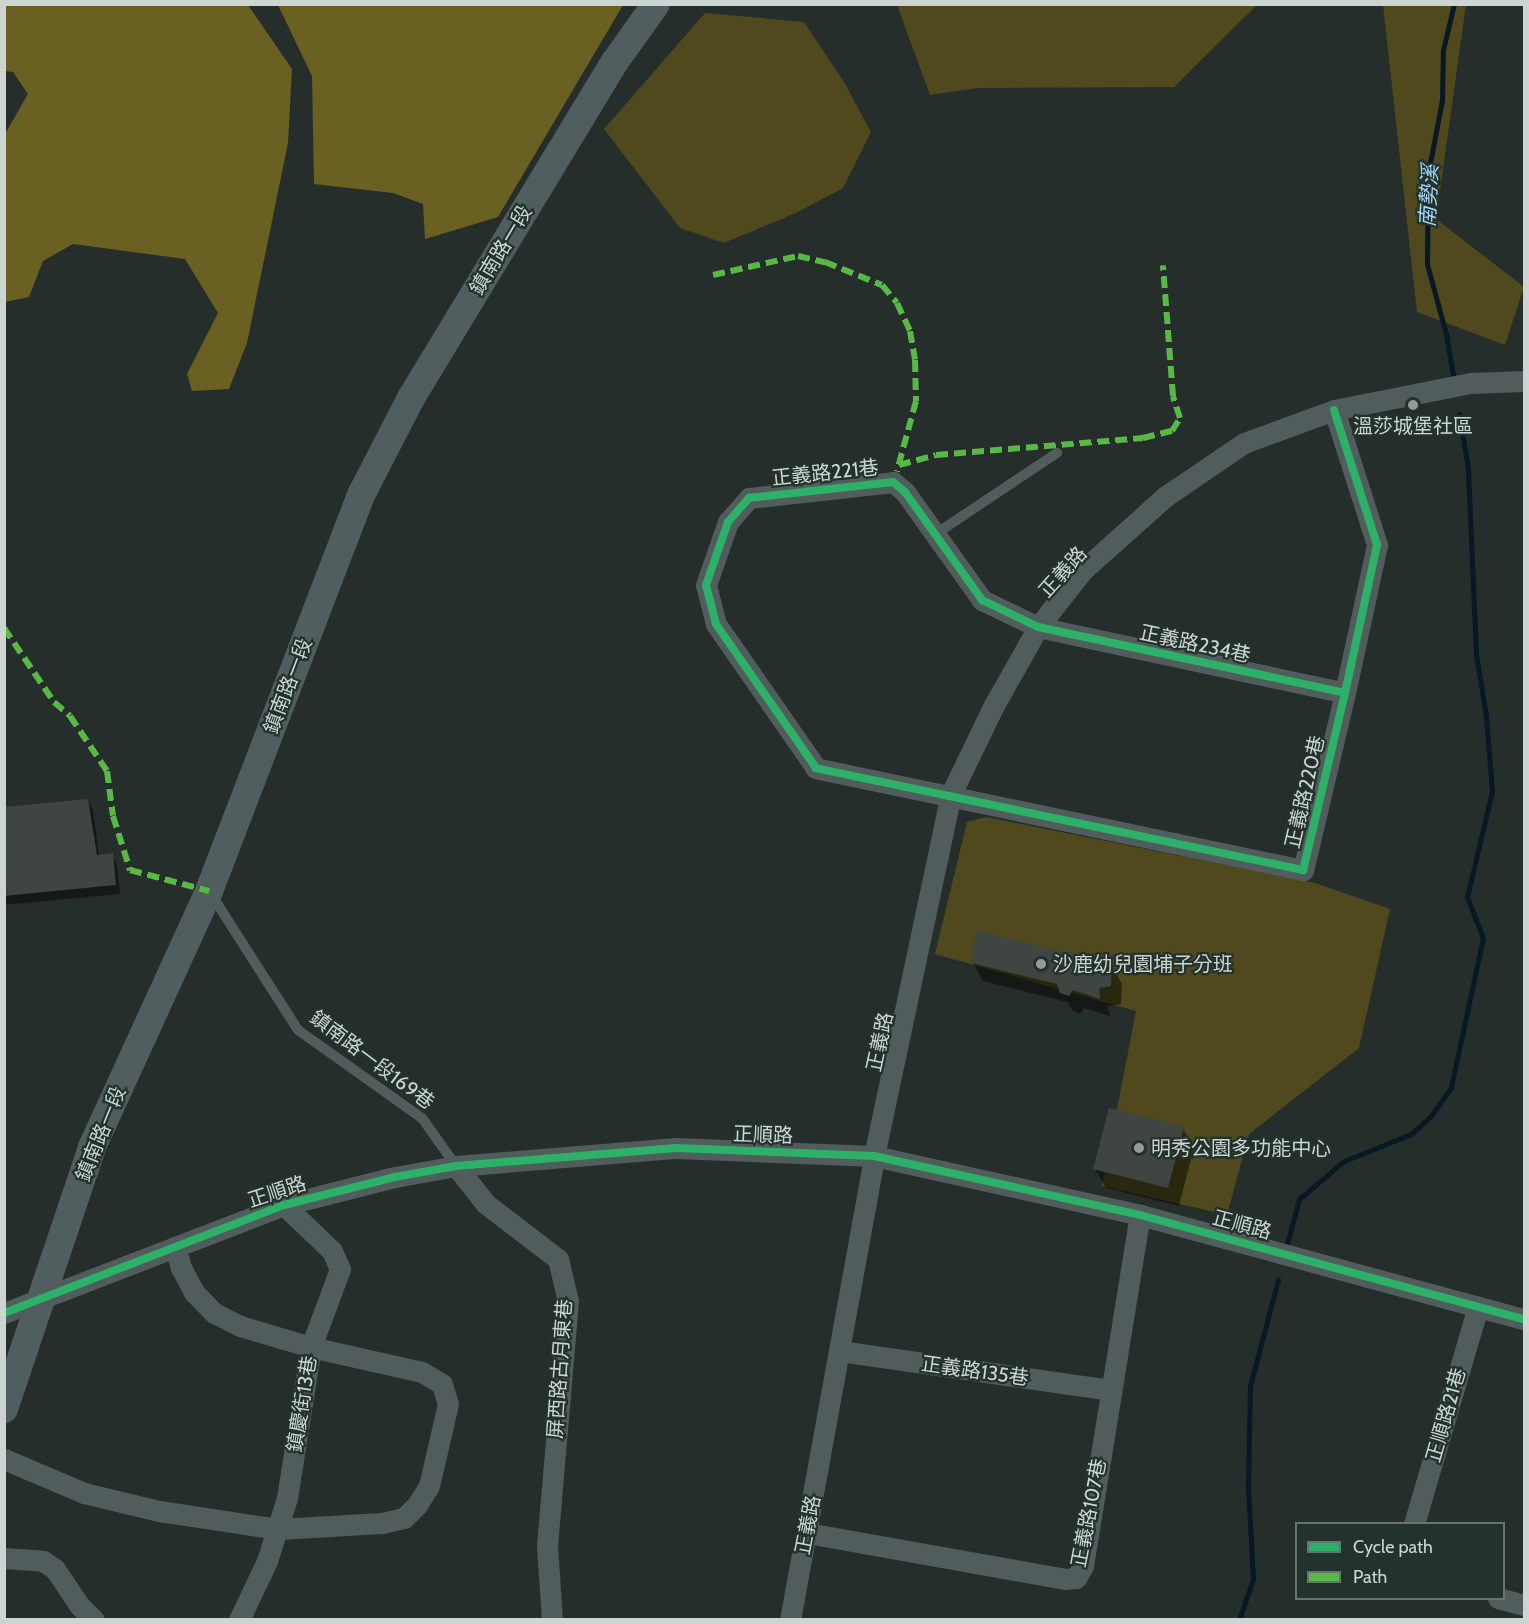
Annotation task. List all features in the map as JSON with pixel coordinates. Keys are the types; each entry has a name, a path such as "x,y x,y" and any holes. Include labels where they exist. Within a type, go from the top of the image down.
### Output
{"street":[{"name":"鎮南路一段","path":"4,1408 92,1147 209,891 362,493 411,398 614,63 656,4"},
{"name":"正義路","path":"790,1620 874,1156 951,794 993,706 1038,627 1082,571 1166,496 1244,443 1335,410 1470,383 1524,381"},
{"name":"正義路220巷","path":"951,794 1303,870 1377,545 1335,410"},
{"name":"正義路221巷","path":"951,794 816,768 716,624 706,585 728,522 749,498 893,482 905,492 982,600 1038,627"},
{"name":"正義路234巷","path":"1038,627 1345,693"},
{"name":"正順路","path":"4,1313 284,1205 395,1177 456,1166 676,1148 874,1156 1140,1215 1524,1319"},
{"name":"屏西路古月東巷","path":"456,1166 486,1204 558,1259 568,1301 547,1545 552,1620"},
{"name":"鎮慶街13巷","path":"239,1620 267,1561 287,1498 311,1347 340,1269 332,1251 284,1205"},
{"name":"正義路107巷","path":"807,1533 1065,1579 1076,1578 1083,1566 1140,1215"},
{"path":"4,1459 84,1493 159,1511 278,1529 382,1523 404,1518 417,1505 429,1486 448,1404 442,1384 422,1372 311,1347 240,1326 214,1313 194,1292 181,1268 175,1247"},
{"name":"正順路21巷","path":"1415,1522 1478,1307"},
{"name":"正義路135巷","path":"840,1351 1110,1390"},
{"path":"4,1558 43,1561 55,1569 79,1605 94,1620"},
{"path":"1502,1600 1524,1605"}],"lane":[{"path":"934,535 1057,453"},
{"name":"鎮南路一段169巷","path":"209,891 298,1030 422,1118 456,1166"}],"shaded area":[{"path":"5,4 248,5 292,69 288,143 247,343 229,389 192,391 187,374 218,313 185,259 73,244 43,261 29,297 5,302 5,134 28,94 13,72 5,71"},
{"path":"897,4 1257,5 1174,87 978,88 930,95"},
{"path":"278,5 623,5 498,217 425,239 423,204 393,193 314,184 312,76"},
{"path":"1383,5 1466,5 1436,219 1524,287 1505,345 1417,312"},
{"path":"705,13 804,22 844,82 871,132 843,188 796,213 724,243 680,228 604,129"},
{"path":"986,817 1315,883 1390,909 1359,1048 1249,1134 1227,1215 1102,1186 1136,1011 935,954 967,822"}],"building":[{"path":"88,799 97,855 113,853 116,885 4,896 4,807"},
{"name":"沙鹿幼兒園埔子分班","path":"977,931 1112,964 1111,986 1099,988 1100,999 1073,990 1069,996 1060,993 1057,984 971,963"},
{"name":"明秀公園多功能中心","path":"1109,1108 1184,1127 1168,1188 1093,1169"}],"waterway":[{"name":"南勢溪","path":"1454,4 1443,50 1442,100 1428,174 1427,264 1446,334 1454,381"},
{"path":"1285,1251 1299,1199 1344,1161 1411,1134 1431,1116 1451,1087 1483,938 1467,897 1492,791 1486,716 1476,654 1468,468 1459,414"},
{"path":"1239,1620 1253,1579 1248,1488 1250,1386 1278,1280"}],"marked path":[{"path":"713,275 798,256 825,262 882,285 897,303 910,331 915,360 916,401 897,471"},
{"path":"899,465 936,455 1143,438 1172,431 1180,418 1173,396 1163,265"},
{"path":"4,628 54,702 70,716 107,771 113,816 130,870 209,891"}],"cycle path":[{"path":"1334,410 1377,545 1345,693 1303,870 816,768 716,624 706,585 728,522 749,498 893,482 905,492 982,600 1038,627 1345,693"},
{"path":"4,1313 284,1205 395,1177 456,1166 676,1148 874,1156 1140,1215 1524,1319"}],"place":[{"name":"溫莎城堡社區","path":"1413,405"},
{"name":"沙鹿幼兒園埔子分班","path":"1041,964"},
{"name":"明秀公園多功能中心","path":"1139,1148"}]}
